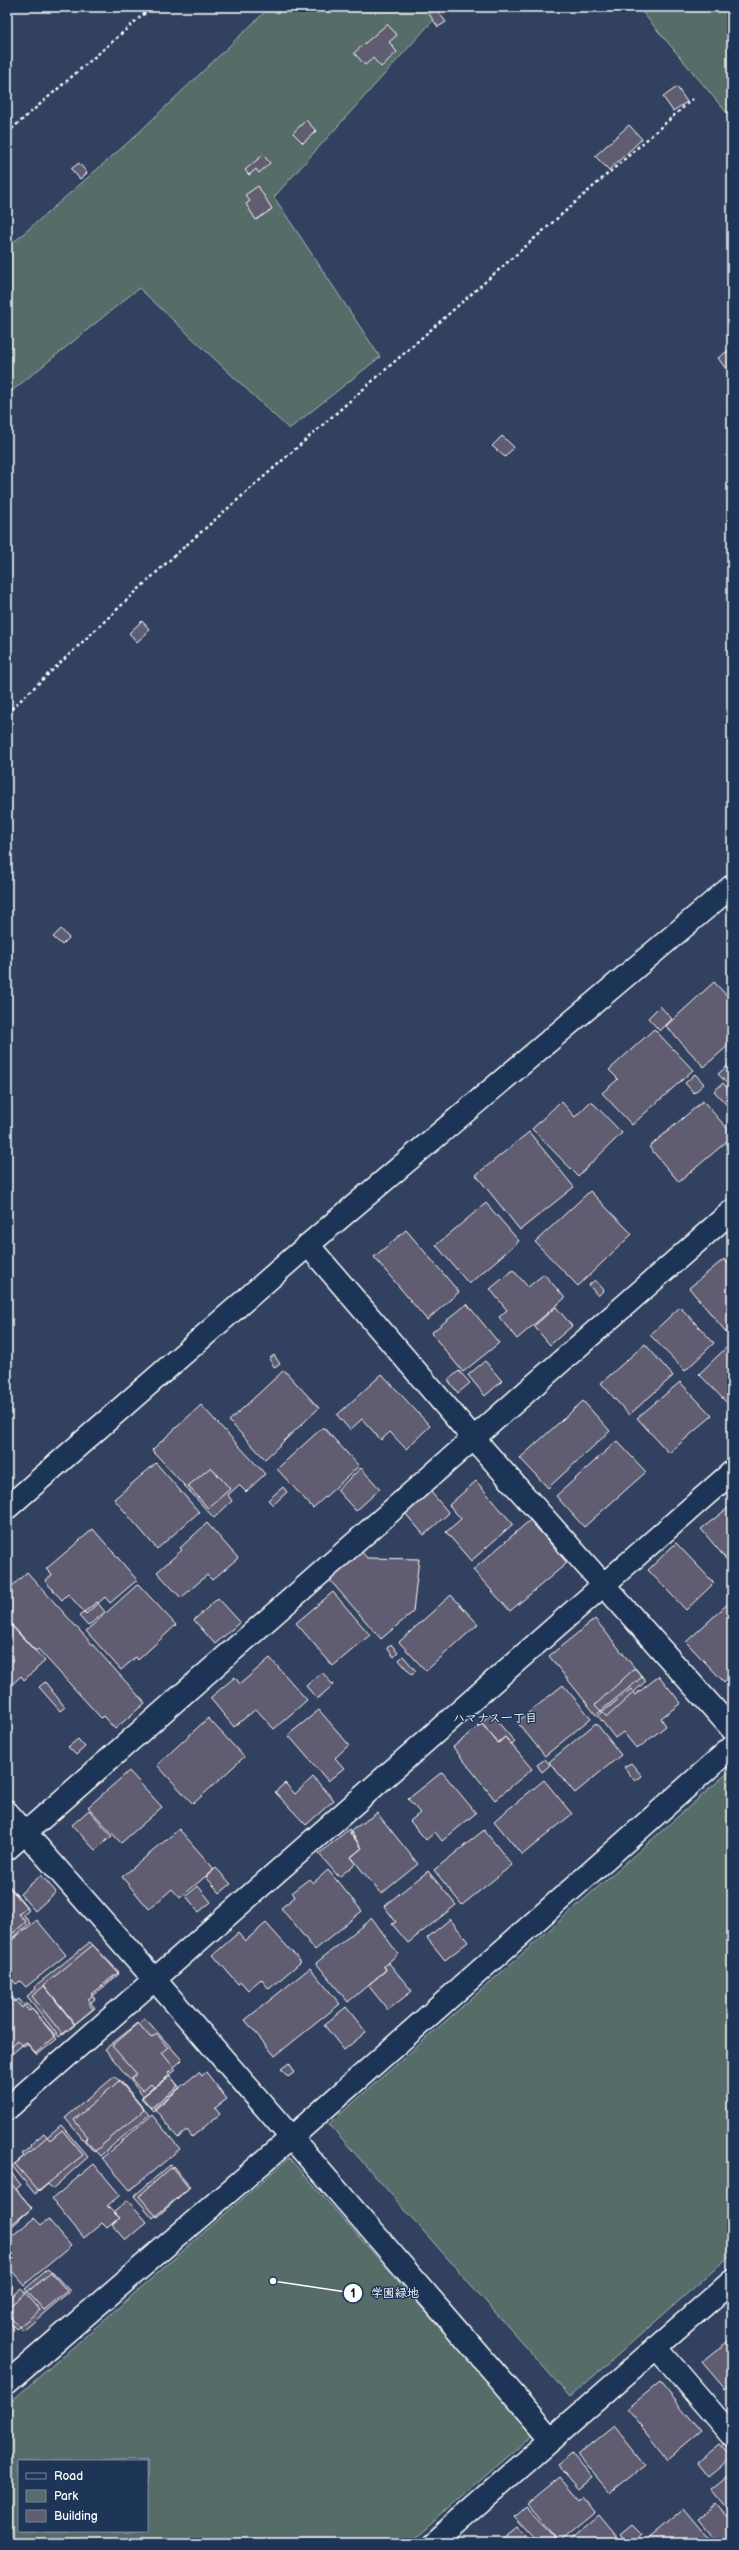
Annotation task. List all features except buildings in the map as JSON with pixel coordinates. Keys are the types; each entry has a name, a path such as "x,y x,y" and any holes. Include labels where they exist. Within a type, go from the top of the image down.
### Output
{"street":[{"path":"7,1508 308,1245 732,886"},
{"path":"7,1850 732,1211"},
{"path":"308,1245 474,1439 603,1586 732,1729"},
{"path":"7,2109 732,1472"},
{"path":"7,2383 291,2138 732,1747"},
{"path":"7,1812 155,1980 552,2439"},
{"path":"433,2543 732,2280"},
{"path":"656,2347 732,2436"}],"path":[{"path":"7,133 152,7"},
{"path":"7,713 175,555 695,97"}],"green space":[{"path":"270,7 445,7 274,197 380,357 289,429 139,288 7,395 7,248 133,138"},
{"path":"638,7 732,7 732,119"},
{"path":"732,1769 732,2254 570,2397 329,2124"},
{"path":"289,2158 534,2434 408,2543 7,2543 7,2405"}],"place":[{"name":"学園緑地","path":"273,2281"}],"district":[{"name":"ハマナス一丁目","path":"495,1718"}]}
